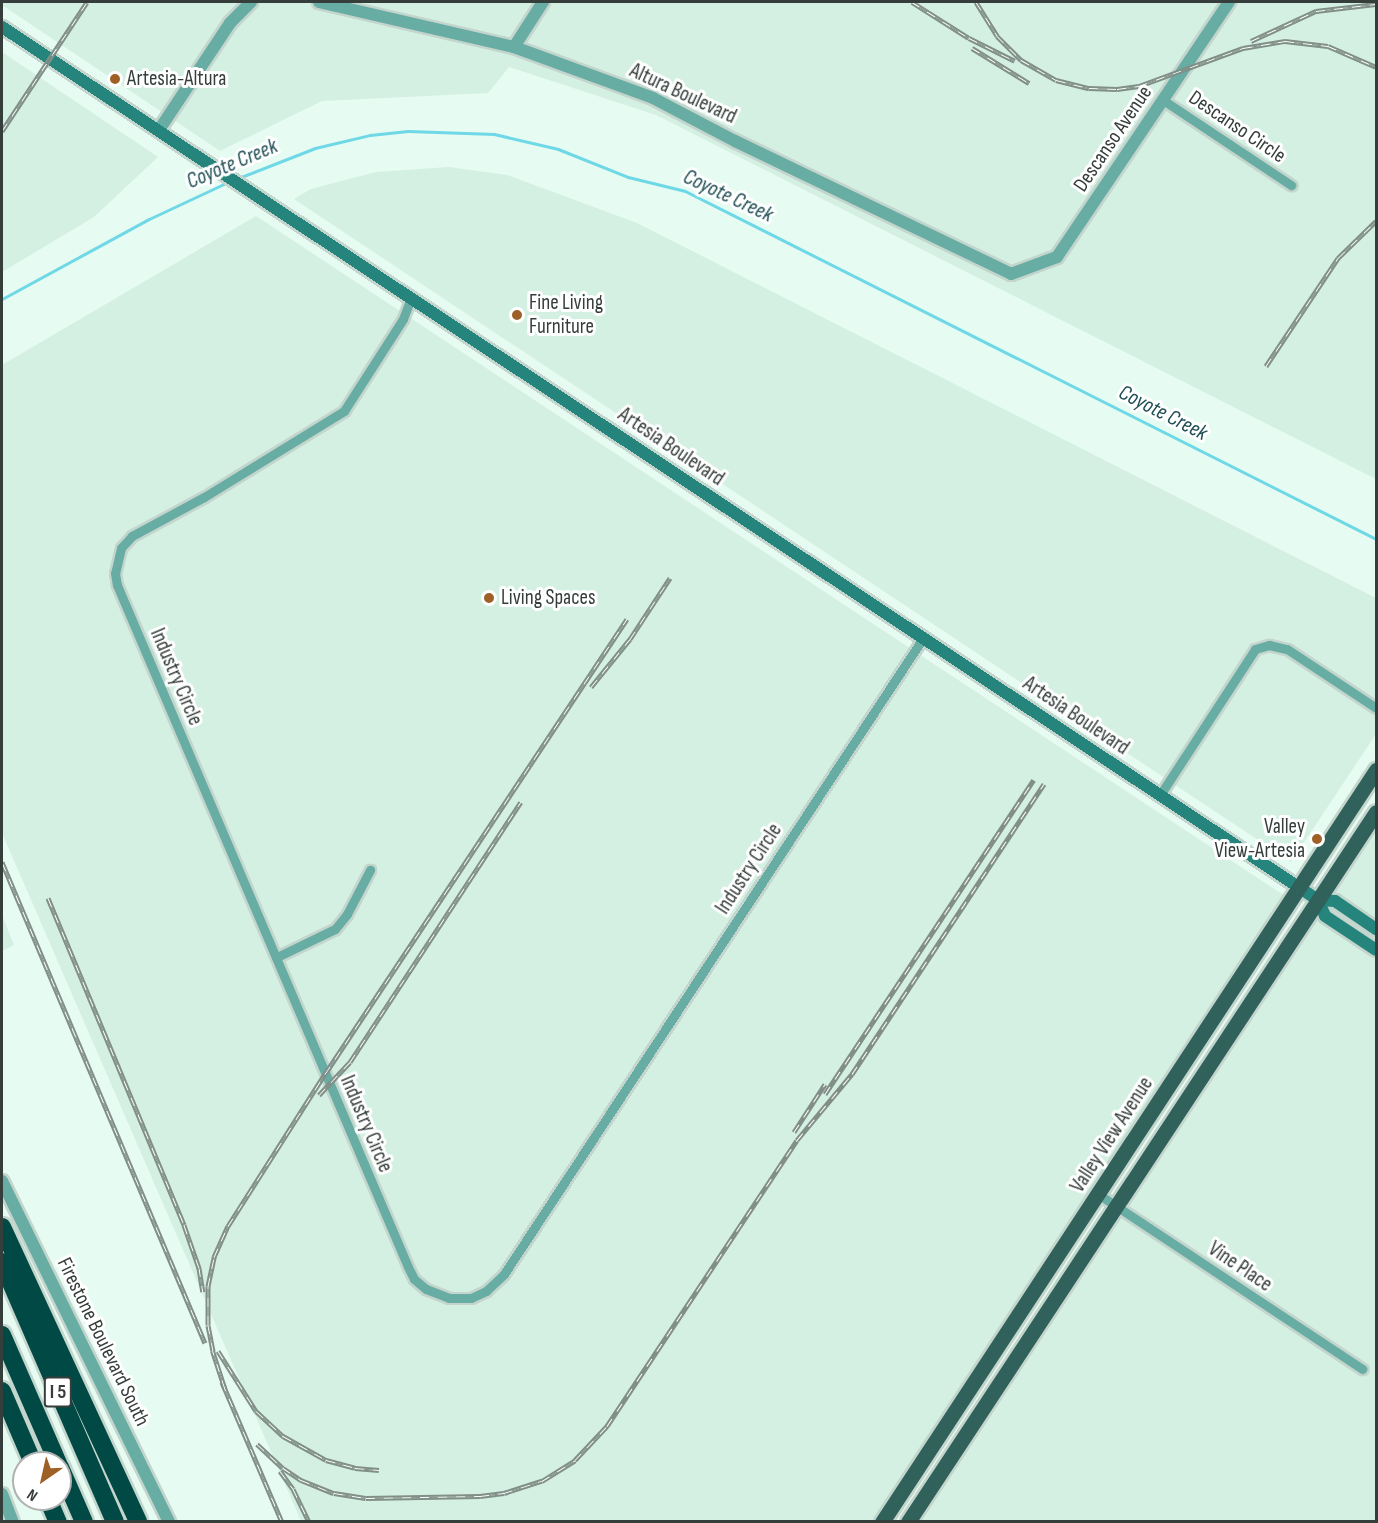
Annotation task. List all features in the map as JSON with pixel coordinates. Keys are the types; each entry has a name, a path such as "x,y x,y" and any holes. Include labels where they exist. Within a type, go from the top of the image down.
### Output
{"highway":[{"path":"2,1227 138,1521"},
{"name":"I 5","path":"2,1262 115,1521"},
{"path":"2,1335 53,1451"},
{"name":"I 5","path":"2,1391 28,1451"},
{"path":"72,1494 84,1521"}],"main road":[{"name":"Artesia Boulevard","path":"2,27 1318,900 1335,901 1377,929"},
{"name":"Valley View Avenue","path":"882,1521 1377,770"},
{"name":"Valley View Avenue","path":"908,1521 1377,812"},
{"name":"Artesia Boulevard","path":"1318,900 1325,916 1377,950"},
{"path":"1194,1049 1212,1060"}],"street":[{"path":"159,130 230,23 251,2"},
{"name":"Altura Boulevard","path":"319,2 514,47 653,98 735,141 1011,274"},
{"path":"514,47 543,2"},
{"name":"Descanso Avenue","path":"1011,274 1057,257 1229,2"},
{"name":"Descanso Circle","path":"1163,100 1291,185"},
{"name":"Industry Circle","path":"411,298 403,319 344,411 253,464 204,497 132,536 123,544 115,561 117,585 410,1273 426,1289 440,1296 459,1299 478,1295 494,1286 504,1274 923,638"},
{"path":"1160,795 1256,649 1269,645 1287,649 1377,708"},
{"path":"277,957 335,929 347,914 370,870"},
{"name":"Firestone Boulevard South","path":"2,1180 169,1521"},
{"name":"Vine Place","path":"1098,1194 1362,1369"},
{"path":"2,1494 13,1521"}],"shaded area":[{"path":"2,2 1376,2 1376,479 656,115 509,67 488,93 322,101 220,151 2,5"},
{"path":"2,52 158,157 94,217 2,272"},
{"path":"449,167 507,175 637,223 1376,598 1376,734 1291,862 294,199 311,189 376,172"},
{"path":"256,216 1285,896 875,1521 301,1521 2,833 2,365"},
{"path":"1376,832 1376,1521 922,1521"},
{"path":"2,915 14,945 2,951"}],"waterway":[{"name":"Coyote Creek","path":"236,179 315,148 370,135 408,131 494,134 558,149 628,177 685,191 1376,539"},
{"name":"Coyote Creek","path":"2,299 149,219 230,181"}],"railway":[{"path":"2,131 87,2"},
{"path":"912,2 969,38 1015,61"},
{"path":"976,2 997,36 1021,60 1056,80 1089,88 1117,89 1139,86 1243,48 1285,41 1328,46 1376,67"},
{"path":"1251,41 1316,11 1376,4"},
{"path":"972,48 1029,83"},
{"path":"1266,366 1338,258 1376,221"},
{"path":"591,687 630,639 670,578"},
{"path":"225,1389 213,1351 208,1325 208,1286 214,1257 228,1226 325,1074 627,619"},
{"path":"825,1094 1034,780"},
{"path":"257,1444 283,1468 301,1480 334,1493 366,1498 480,1496 504,1493 542,1481 575,1460 607,1426 797,1140 852,1074 1044,784"},
{"path":"319,1095 350,1062 521,802"},
{"path":"2,862 205,1343"},
{"path":"48,898 184,1225 199,1268 203,1292"},
{"path":"794,1132 825,1084"},
{"path":"218,1351 256,1411 283,1436 326,1460 355,1468 379,1470"},
{"path":"222,1382 282,1522"},
{"path":"280,1471 293,1489 309,1522"}],"place":[{"name":"Artesia-Altura","path":"115,79"},
{"name":"Fine Living Furniture","path":"517,315"},
{"name":"Living Spaces","path":"489,598"},
{"name":"Valley View-Artesia","path":"1317,839"}]}
